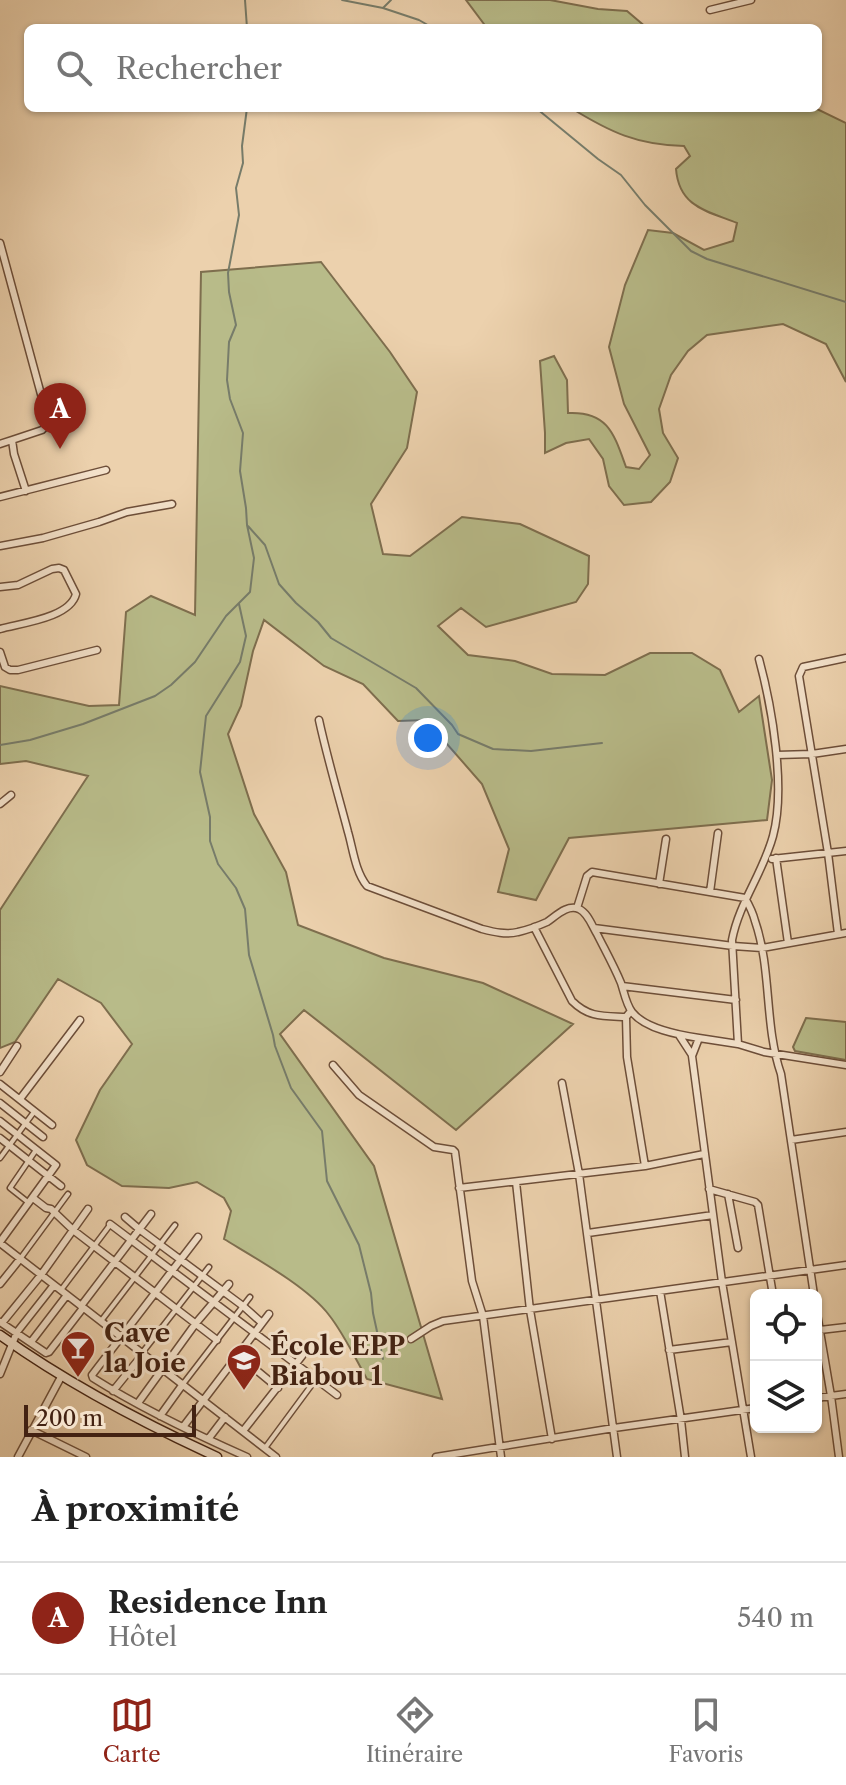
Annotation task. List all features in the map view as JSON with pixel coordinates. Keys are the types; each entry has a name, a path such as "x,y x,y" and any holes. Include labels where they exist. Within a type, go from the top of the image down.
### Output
{"main road":[{"path":"0,1335 61,1377 120,1410 217,1457"}],"street":[{"path":"710,10 751,0"},
{"path":"0,243 47,425 42,430 0,444"},
{"path":"12,440 26,491"},
{"path":"0,497 106,470"},
{"path":"0,546 52,536 127,512 172,504"},
{"path":"0,587 18,585 59,568 64,570 76,594 68,608 56,614 0,629"},
{"path":"0,652 5,667 18,670 97,650"},
{"path":"594,928 762,948 842,933 799,676 800,670 809,665 846,658"},
{"path":"738,1044 733,946 735,924 773,838 779,808 777,755 759,659"},
{"path":"319,720 361,879 367,886 482,929 511,933 534,927 559,913 577,908 583,911 622,986 629,1014 627,1057 645,1166"},
{"path":"777,755 846,749"},
{"path":"0,804 11,795"},
{"path":"710,892 718,833"},
{"path":"659,884 666,839"},
{"path":"764,859 846,851"},
{"path":"776,858 788,943"},
{"path":"577,908 587,876 592,872 745,898"},
{"path":"745,898 762,948 774,1053 781,1074 813,1289"},
{"path":"534,927 572,1001 594,1015 629,1014 679,1035 846,1066"},
{"path":"622,986 736,1000"},
{"path":"20,1099 80,1020"},
{"path":"679,1035 692,1056 722,1282 751,1457"},
{"path":"692,1056 699,1038"},
{"path":"0,1072 17,1046"},
{"path":"333,1065 359,1095 434,1147 453,1150 457,1157 472,1281 483,1316 501,1457"},
{"path":"562,1083 588,1233 617,1457"},
{"path":"0,1084 52,1125"},
{"path":"0,1114 2,1105 43,1137"},
{"path":"0,1158 35,1112"},
{"path":"0,1121 56,1165 0,1243 276,1457"},
{"path":"791,1140 846,1132"},
{"path":"0,1138 61,1186"},
{"path":"37,1149 10,1188 55,1213 217,1340"},
{"path":"459,1188 645,1166 704,1154"},
{"path":"516,1182 530,1310 552,1439"},
{"path":"709,1189 758,1205 772,1289"},
{"path":"0,1284 68,1194"},
{"path":"728,1194 738,1248"},
{"path":"88,1209 41,1275 1,1322 46,1353 151,1214"},
{"path":"588,1233 713,1215"},
{"path":"125,1217 262,1323"},
{"path":"31,1342 110,1224 337,1395"},
{"path":"101,1321 175,1225"},
{"path":"198,1237 92,1372 93,1378 160,1416 247,1457"},
{"path":"411,1339 436,1323 846,1265"},
{"path":"113,1391 209,1267"},
{"path":"138,1403 196,1323 229,1284"},
{"path":"0,1374 17,1332 54,1285"},
{"path":"660,1291 685,1457"},
{"path":"160,1416 250,1297"},
{"path":"183,1427 269,1314"},
{"path":"822,1330 846,1327"},
{"path":"669,1350 732,1342"},
{"path":"822,1342 839,1457"},
{"path":"0,1351 7,1356"},
{"path":"238,1355 278,1388"},
{"path":"243,1431 302,1356"},
{"path":"265,1448 322,1371"},
{"path":"18,1457 61,1377"},
{"path":"822,1397 846,1394"},
{"path":"436,1457 750,1409"},
{"path":"209,1438 225,1417"},
{"path":"31,1430 86,1457"}],"green space":[{"path":"466,0 550,0 627,11 642,24 484,24"},
{"path":"822,111 846,123 846,382 826,344 783,324 707,335 688,351 671,375 659,409 663,433 678,458 670,482 651,502 624,505 609,486 603,459 589,439 566,443 545,453 540,361 554,356 567,380 568,413 581,413 601,421 618,444 626,467 639,469 650,455 624,404 609,347 625,285 648,230 673,233 704,250 733,241 737,223 696,206 683,192 676,169 690,156 684,146 638,140 578,112"},
{"path":"321,262 417,392 407,448 371,504 383,554 410,556 462,517 520,524 589,556 588,584 576,602 486,627 461,608 438,626 468,655 515,661 552,674 605,675 650,653 692,653 720,670 739,712 759,696 772,780 767,820 569,838 536,900 498,892 509,849 482,784 426,720 398,721 363,684 324,666 264,620 253,651 241,706 228,734 254,814 286,872 298,925 384,958 483,983 573,1024 456,1130 304,1010 280,1034 374,1166 442,1399 367,1379 340,1330 320,1304 280,1274 224,1239 231,1211 224,1198 197,1182 169,1188 122,1186 87,1165 76,1140 100,1090 132,1044 101,1003 58,979 15,1042 0,1048 0,910 88,776 26,761 0,764 0,686 89,706 119,705 126,612 151,596 195,615 201,272"},
{"path":"806,1018 846,1022 846,1060 795,1051 793,1047"}],"waterway":[{"path":"245,0 247,24"},
{"path":"342,0 383,8 426,24"},
{"path":"383,8 391,0"},
{"path":"0,745 30,740 83,724 155,696 195,662 226,616 250,592 254,558 240,471 243,433 230,399 227,380 229,342 236,325 228,273 239,215 236,188 243,163 246,112"},
{"path":"541,112 621,175 645,205 691,251 707,259 846,302"},
{"path":"248,526 265,545 279,584 331,638 416,688 458,734 493,749 531,751 602,743"},
{"path":"239,604 246,636 240,662 206,716 200,772 210,817 210,841 218,864 236,888 245,909 249,955 275,1046 291,1088 322,1131 327,1181 359,1245 383,1359"}],"place":[{"name":"Residence Inn","path":"60,449"},
{"name":"Cave la Joie","path":"78,1379"},
{"name":"École EPP Biabou 1","path":"244,1392"}]}
